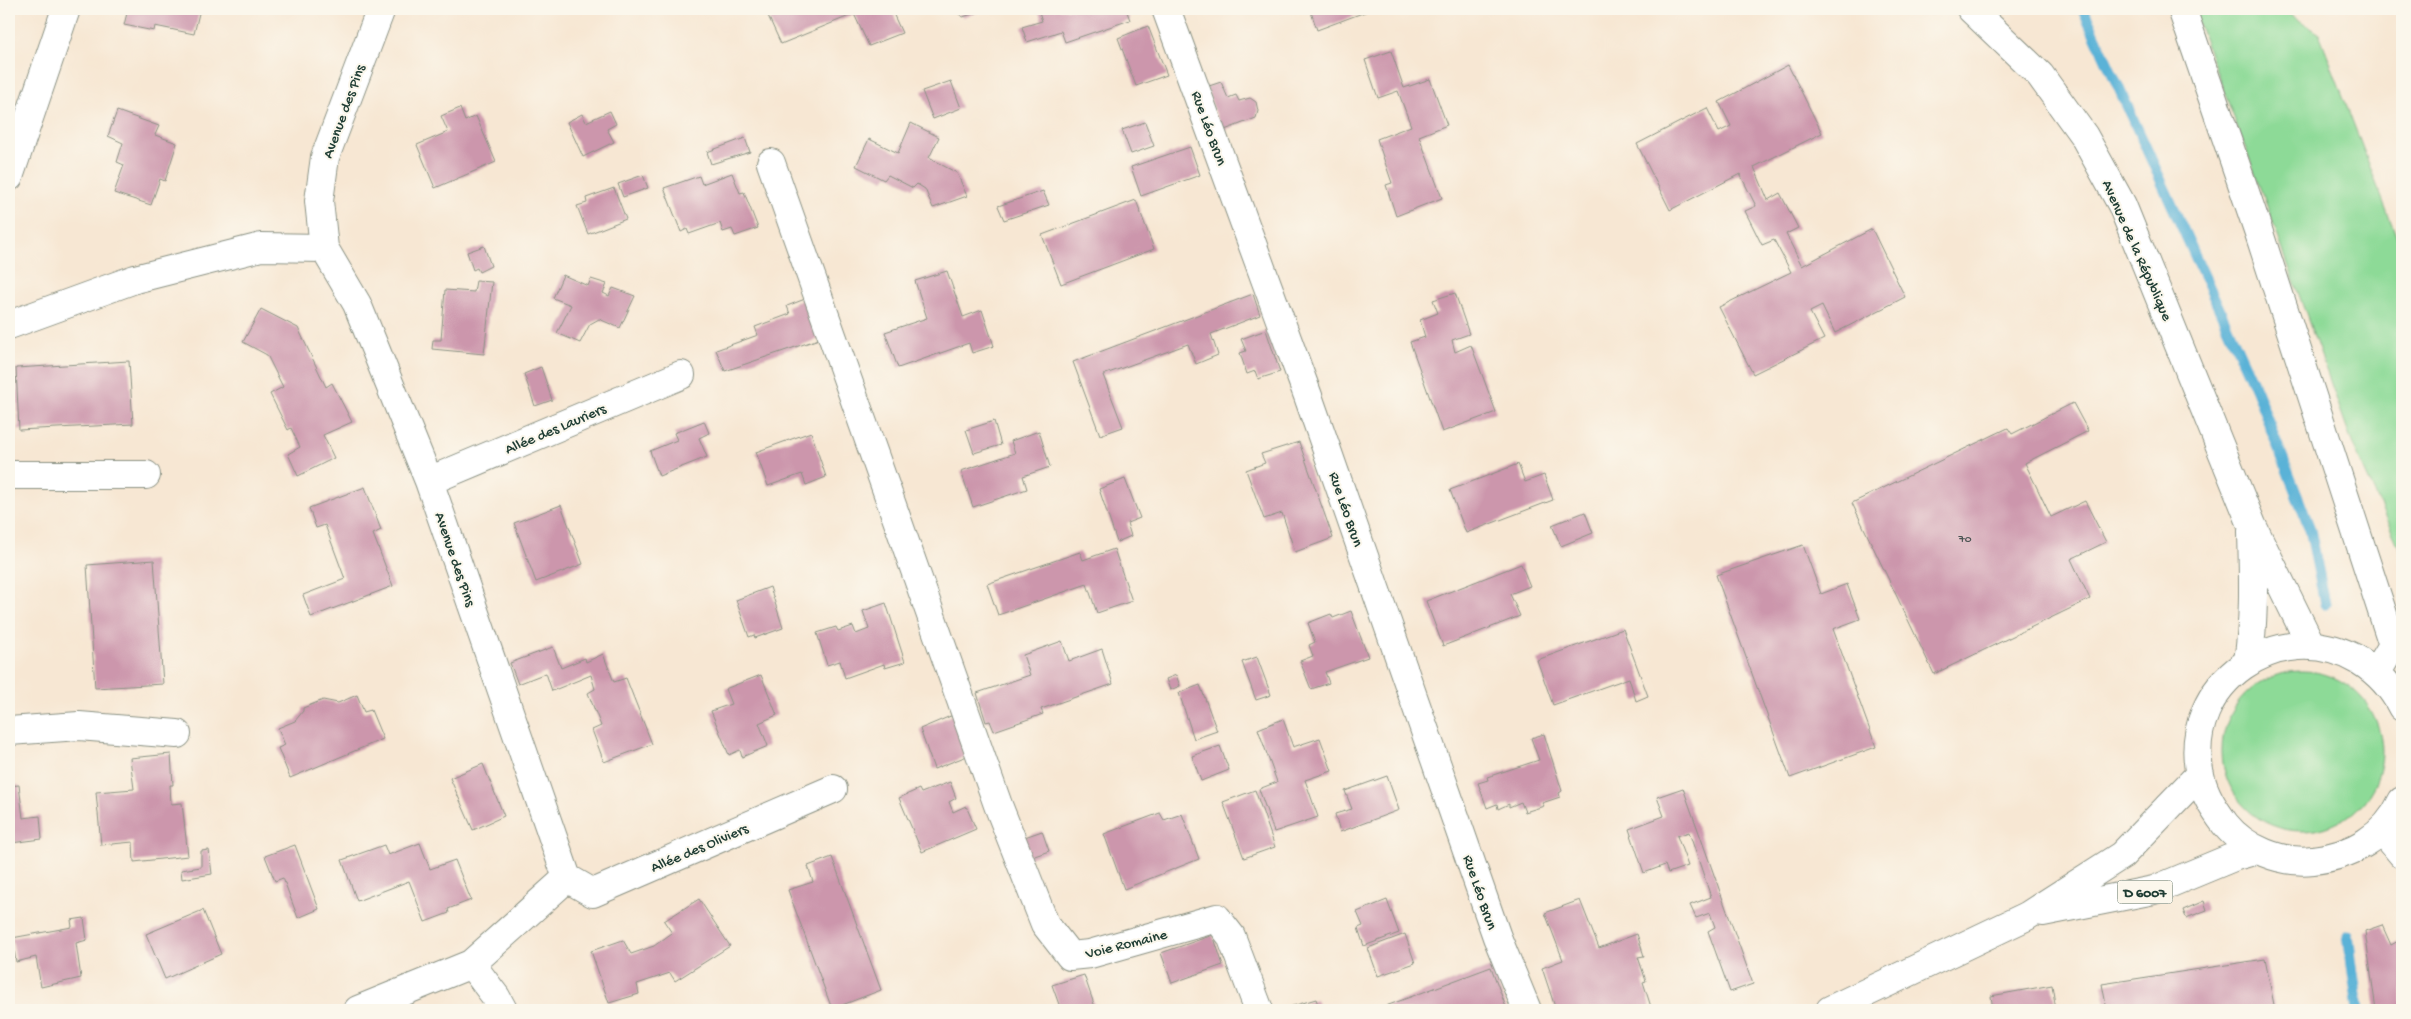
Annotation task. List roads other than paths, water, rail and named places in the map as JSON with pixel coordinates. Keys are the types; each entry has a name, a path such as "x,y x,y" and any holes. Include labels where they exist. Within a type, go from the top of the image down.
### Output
{"street":[{"path":"9,176 66,9"},
{"name":"Avenue des Pins","path":"381,9 325,157 319,201 324,248 357,304 429,481 567,878"},
{"name":"Rue Léo Brun","path":"1166,9 1308,396 1497,937 1527,1010"},
{"name":"Avenue de la République","path":"1971,9 2040,75 2089,145 2122,205 2252,525 2311,645"},
{"path":"2182,9 2262,242 2393,645 2377,672"},
{"name":"Voie Romaine","path":"771,163 998,805 1045,924 1070,956 1090,954 1217,918 1231,936 1259,1010"},
{"path":"9,326 135,278 261,248 324,248"},
{"name":"Allée des Lauriers","path":"429,481 681,375"},
{"path":"9,475 146,475"},
{"name":"Avenue de la République","path":"2248,661 2253,632 2252,525"},
{"path":"2402,707 2395,693 2377,672 2344,652 2311,645 2278,648 2248,661 2223,682 2206,710 2198,742 2200,774 2210,805 2230,831 2257,850 2280,858 2303,862 2332,858 2358,848 2382,830 2402,801"},
{"path":"9,732 78,726 177,734"},
{"name":"D 6007","path":"1830,1010 2026,916 2122,856 2200,774"},
{"name":"Allée des Oliviers","path":"567,878 593,893 833,789"},
{"path":"2382,830 2402,854"},
{"name":"D 6007","path":"2026,916 2154,890 2236,856 2257,850"},
{"path":"358,1010 470,964 567,878"},
{"path":"470,964 496,997 503,1010"}],"waterway":[{"path":"2083,9 2256,390 2310,529 2325,604"},
{"path":"2348,935 2358,1010"}]}
